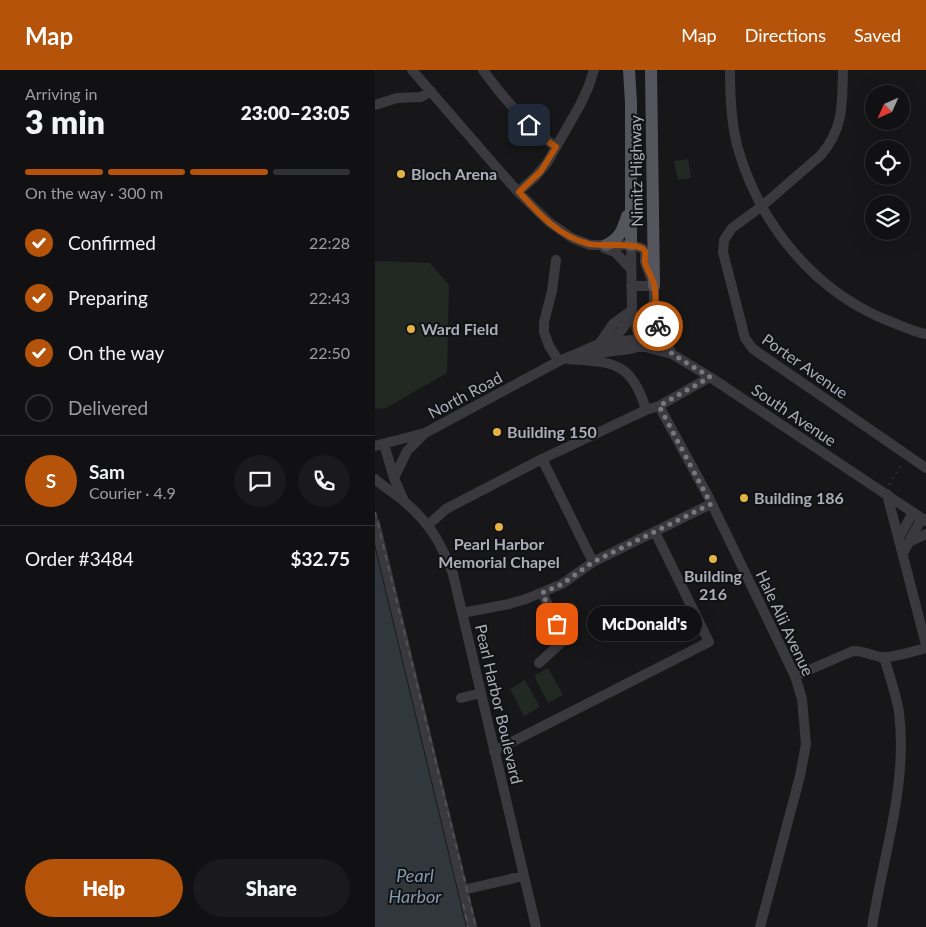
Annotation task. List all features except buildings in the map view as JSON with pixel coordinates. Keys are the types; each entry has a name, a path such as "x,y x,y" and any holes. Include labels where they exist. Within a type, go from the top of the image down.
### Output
{"main road":[{"name":"Nimitz Highway","path":"629,70 631,102 631,245"},
{"name":"Nimitz Highway","path":"650,70 654,286"},
{"path":"601,245 611,243 621,234 631,204"}],"street":[{"path":"412,70 539,214 559,230 572,238 590,245 631,245 642,248 645,252 645,262 654,286 631,286"},
{"path":"483,70 520,116 539,135 556,147"},
{"path":"519,192 541,171 556,147 581,106 594,70"},
{"path":"730,70 730,106 737,144 749,181 774,227 812,273 843,298 875,316 926,334"},
{"name":"Porter Avenue","path":"843,70 842,107 839,123 833,138 821,156 762,206 732,228 726,235 723,252 747,342 756,353 926,468"},
{"path":"375,105 397,98 421,97 431,91"},
{"path":"601,245 615,252 631,269"},
{"path":"631,245 632,310 641,346"},
{"path":"556,260 552,291 544,322 544,332 562,360 605,361 620,368 633,379 646,410"},
{"name":"Nimitz Highway","path":"654,286 654,302"},
{"path":"641,346 646,336 649,311 654,302"},
{"path":"654,302 659,330 672,354"},
{"path":"603,342 617,336 624,328 632,310"},
{"name":"North Road","path":"380,445 425,434 562,360 603,342 632,340 641,346"},
{"name":"North Road","path":"562,360 641,346"},
{"name":"South Avenue","path":"641,346 672,354 710,377 920,517"},
{"path":"428,525 446,509 542,459 646,410 659,406 710,377"},
{"name":"Hale Alii Avenue","path":"659,406 711,504 795,676 802,699 806,744 800,776 759,927"},
{"path":"393,478 407,451 425,434"},
{"path":"380,445 405,502"},
{"path":"542,459 593,562"},
{"path":"375,479 405,502"},
{"path":"795,676 853,650 884,656 926,646 903,553 904,540 886,493"},
{"name":"Pearl Harbor Boulevard","path":"405,502 428,525 443,549 453,574 536,927"},
{"path":"462,613 509,604 542,593 562,584 593,562 711,504"},
{"path":"904,540 920,517"},
{"path":"375,523 472,927"},
{"path":"494,751 709,642 655,532"},
{"path":"904,540 926,534"},
{"path":"539,663 565,639 542,593"},
{"path":"872,927 895,809 901,745 899,711 884,656"},
{"path":"461,698 481,693"},
{"path":"463,890 523,876"}],"path":[{"path":"886,493 907,455"}],"shaded area":[{"path":"688,159 691,178 678,180 674,161"},
{"name":"Ward Field","path":"375,261 430,263 449,285 447,373 386,408 375,409"},
{"path":"548,668 563,695 548,703 534,676"},
{"path":"525,680 540,707 524,716 510,689"}],"water":[{"name":"Pearl Harbor","path":"375,548 466,927 375,927"}],"railway":[{"path":"375,512 476,927"},
{"path":"463,904 468,927"}],"way so far":[{"path":"557,624 542,593 562,584 593,562 711,504 659,406 710,377 672,354 658,326"}],"place":[{"name":"Bloch Arena","path":"401,174"},
{"name":"Ward Field","path":"411,329"},
{"name":"Building 150","path":"497,432"},
{"name":"Building 186","path":"744,498"},
{"name":"Pearl Harbor Memorial Chapel","path":"499,527"},
{"name":"Building 216","path":"713,559"},
{"name":"McDonald's","path":"557,624"}],"route":[{"path":"529,125 556,147 541,171 519,192 539,214 572,238 590,245 631,245 642,248 645,252 645,262 654,286 654,302 658,326"}]}
